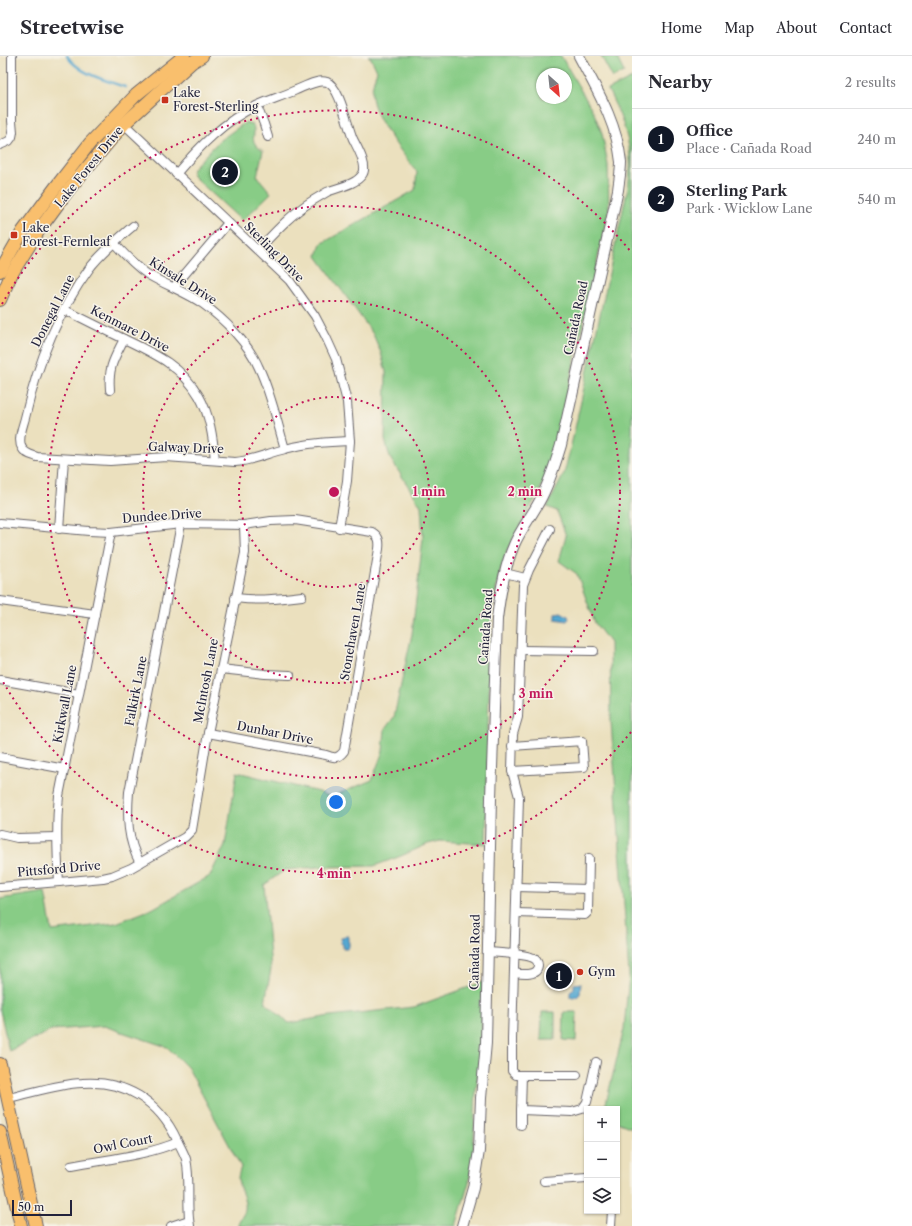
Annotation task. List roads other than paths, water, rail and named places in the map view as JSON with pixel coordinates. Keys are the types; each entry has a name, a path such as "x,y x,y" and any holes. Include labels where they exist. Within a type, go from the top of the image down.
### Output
{"main road":[{"name":"Lake Forest Drive","path":"0,271 23,231 90,143 136,95 184,56"},
{"name":"Lake Forest Drive","path":"0,300 11,275 39,230 69,189 124,124 192,62 202,56"},
{"path":"0,1064 36,1226"},
{"path":"0,1132 21,1226"}],"street":[{"path":"0,146 9,141 13,132 12,56"},
{"name":"Cañada Road","path":"462,1226 472,1188 479,1151 481,1098 486,1043 491,798 497,619 500,592 514,545 552,475 562,445 618,190 621,164 616,134 606,107 579,56"},
{"path":"90,143 124,124 130,110 161,74"},
{"path":"176,174 222,126 257,106 310,84 326,82 336,90 340,98 349,129 364,164 365,171 354,181 327,192 310,202 283,224 258,250"},
{"path":"257,106 268,138"},
{"name":"Sterling Drive","path":"124,124 289,280 315,316 336,359 347,402 350,441 347,481 338,528"},
{"path":"174,287 228,223"},
{"name":"Donegal Lane","path":"22,448 20,440 22,429 36,374 53,332 76,289 90,267 133,226"},
{"name":"Kinsale Drive","path":"114,243 130,260 148,274 203,304 246,345 259,367 272,403 285,449"},
{"name":"Kenmare Drive","path":"65,310 163,358 183,375 199,396 207,415 213,439 215,460"},
{"path":"110,390 110,368 124,339"},
{"name":"Galway Drive","path":"22,448 27,454 37,457 64,459 110,461 166,457 243,462 285,449 316,443 350,441"},
{"path":"59,529 64,459"},
{"name":"Dundee Drive","path":"0,523 59,529 111,532 181,524 244,525 271,521 295,520 349,529"},
{"name":"Falkirk Lane","path":"140,863 132,846 128,824 129,792 181,524"},
{"name":"McIntosh Lane","path":"182,838 192,830 208,732 245,553 246,542 244,525"},
{"path":"550,528 523,585 518,718 513,734 512,746 512,771 519,797 512,1071 516,1075 577,1075"},
{"name":"Stonehaven Lane","path":"337,758 340,757 344,751 380,544 379,538 372,532 349,529"},
{"name":"Kirkwall Lane","path":"59,882 56,837 59,796 111,532"},
{"path":"505,573 525,578"},
{"path":"235,598 272,600 302,596"},
{"path":"0,601 95,614"},
{"path":"521,650 594,651"},
{"path":"221,669 290,675"},
{"path":"0,680 79,694"},
{"name":"Dunbar Drive","path":"208,732 337,758"},
{"path":"512,746 582,741 584,767 512,771"},
{"path":"0,757 65,769"},
{"path":"0,834 17,838 56,837"},
{"name":"Pittsford Drive","path":"0,887 102,878 121,872 140,863 182,838"},
{"path":"516,913 585,915 588,912 589,858"},
{"path":"517,887 588,888"},
{"path":"489,952 532,957 536,959 539,966 533,974 514,974"},
{"path":"521,1110 572,1112 582,1109 587,1102 596,1062"},
{"path":"521,1125 522,1075"},
{"path":"8,1098 82,1083 117,1087 134,1093 152,1105 164,1117 172,1130 186,1161 189,1223 171,1226"},
{"name":"Owl Court","path":"72,1166 146,1152 178,1142"},
{"path":"544,1181 584,1178"},
{"path":"611,1226 612,1214"}],"water":[{"path":"561,612 568,616 569,619 567,621 555,619 555,614"},
{"path":"344,936 348,936 349,947 347,949 343,949 343,945 341,943 340,938 343,938"},
{"path":"581,983 580,994 577,997 570,997 570,992 574,988 574,984"}],"waterway":[{"path":"67,56 85,72 125,87"}],"place":[{"name":"Lake Forest-Sterling","path":"165,100"},
{"name":"Sterling Park","path":"225,172"},
{"name":"Lake Forest-Fernleaf","path":"14,235"},
{"name":"Gym","path":"580,972"},
{"name":"Office","path":"559,976"}]}
